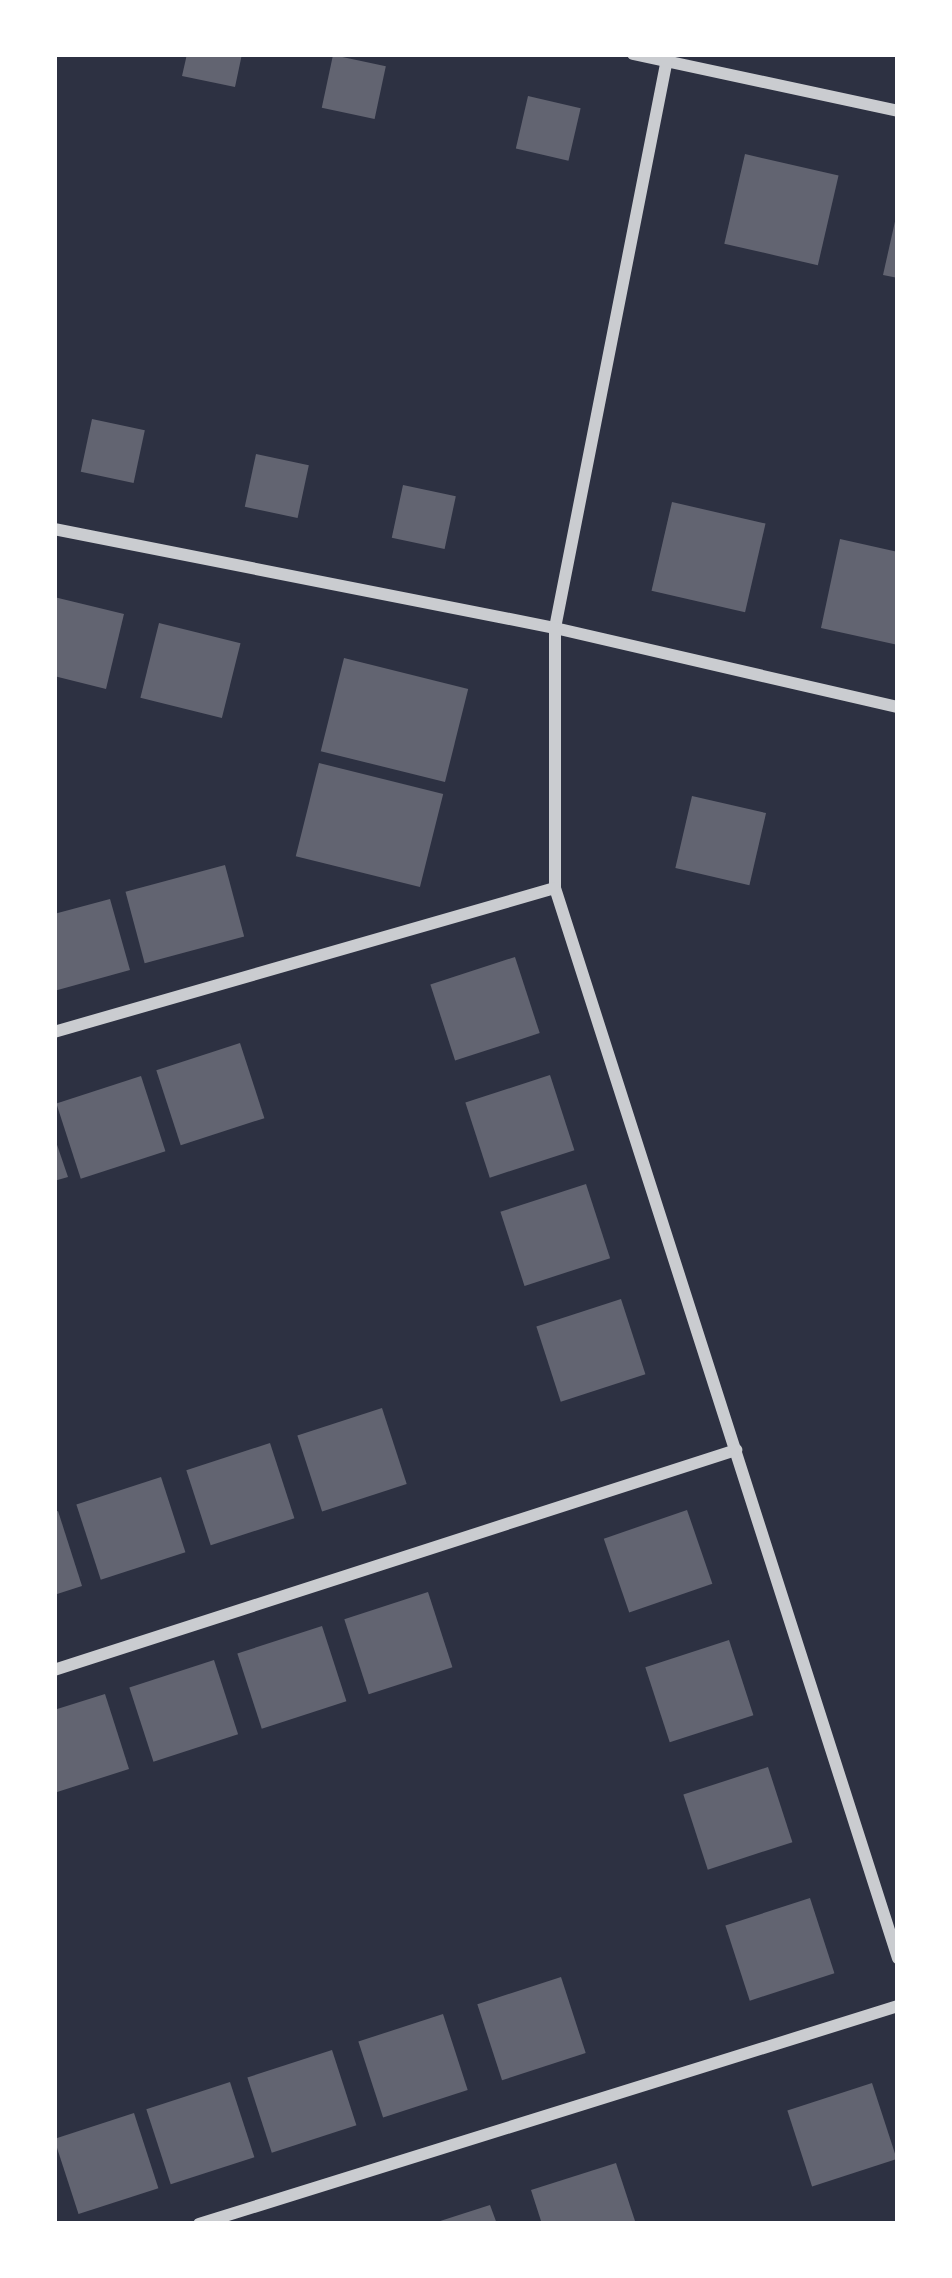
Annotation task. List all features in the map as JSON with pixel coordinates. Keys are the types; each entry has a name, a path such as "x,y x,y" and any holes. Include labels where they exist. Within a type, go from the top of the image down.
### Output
{"street":[{"path":"633,54 898,111"},
{"path":"667,58 555,628 555,888 898,1958"},
{"path":"54,529 555,628 898,707"},
{"path":"54,1033 555,888"},
{"path":"54,1670 736,1450"},
{"path":"199,2224 898,2006"}],"building":[{"path":"187,54 242,54 235,87 182,76"},
{"path":"333,55 386,66 375,119 322,108"},
{"path":"528,96 581,108 568,161 516,149"},
{"path":"745,154 839,176 818,265 724,244"},
{"path":"898,217 898,278 883,275"},
{"path":"92,419 145,430 134,483 81,472"},
{"path":"256,454 309,465 298,518 245,507"},
{"path":"403,485 456,496 445,549 392,538"},
{"path":"672,502 766,524 745,612 652,591"},
{"path":"840,539 898,552 898,645 821,628"},
{"path":"54,597 124,614 106,689 54,676"},
{"path":"159,623 241,643 222,718 140,698"},
{"path":"344,658 468,689 445,782 321,751"},
{"path":"319,763 443,794 420,887 296,856"},
{"path":"692,796 766,813 749,885 675,868"},
{"path":"225,865 244,936 145,963 126,892"},
{"path":"110,899 130,970 54,991 54,914"},
{"path":"515,957 540,1033 455,1061 430,985"},
{"path":"240,1043 264,1118 181,1145 156,1070"},
{"path":"550,1075 574,1150 490,1178 465,1103"},
{"path":"141,1076 165,1151 81,1179 56,1104"},
{"path":"54,1136 68,1177 54,1181"},
{"path":"586,1184 610,1258 525,1286 500,1212"},
{"path":"621,1299 645,1374 561,1402 536,1327"},
{"path":"382,1408 407,1484 322,1512 297,1436"},
{"path":"270,1443 294,1518 211,1545 186,1470"},
{"path":"161,1477 185,1552 101,1580 76,1505"},
{"path":"687,1510 712,1584 629,1612 604,1539"},
{"path":"58,1511 82,1586 54,1595 54,1512"},
{"path":"428,1592 452,1667 369,1694 344,1619"},
{"path":"322,1626 346,1701 262,1729 237,1654"},
{"path":"729,1640 753,1715 670,1742 645,1667"},
{"path":"214,1660 238,1734 153,1762 129,1688"},
{"path":"105,1694 129,1769 54,1793 54,1710"},
{"path":"768,1767 792,1842 708,1870 683,1795"},
{"path":"810,1898 834,1973 750,2001 725,1926"},
{"path":"561,1977 586,2053 502,2080 477,2004"},
{"path":"443,2014 468,2090 383,2118 358,2042"},
{"path":"332,2050 356,2125 272,2153 247,2078"},
{"path":"230,2082 254,2157 171,2184 146,2109"},
{"path":"872,2083 897,2159 812,2187 787,2111"},
{"path":"134,2113 158,2188 79,2214 54,2139"},
{"path":"616,2163 636,2224 542,2224 531,2190"},
{"path":"490,2205 497,2224 434,2224 434,2223"}]}
